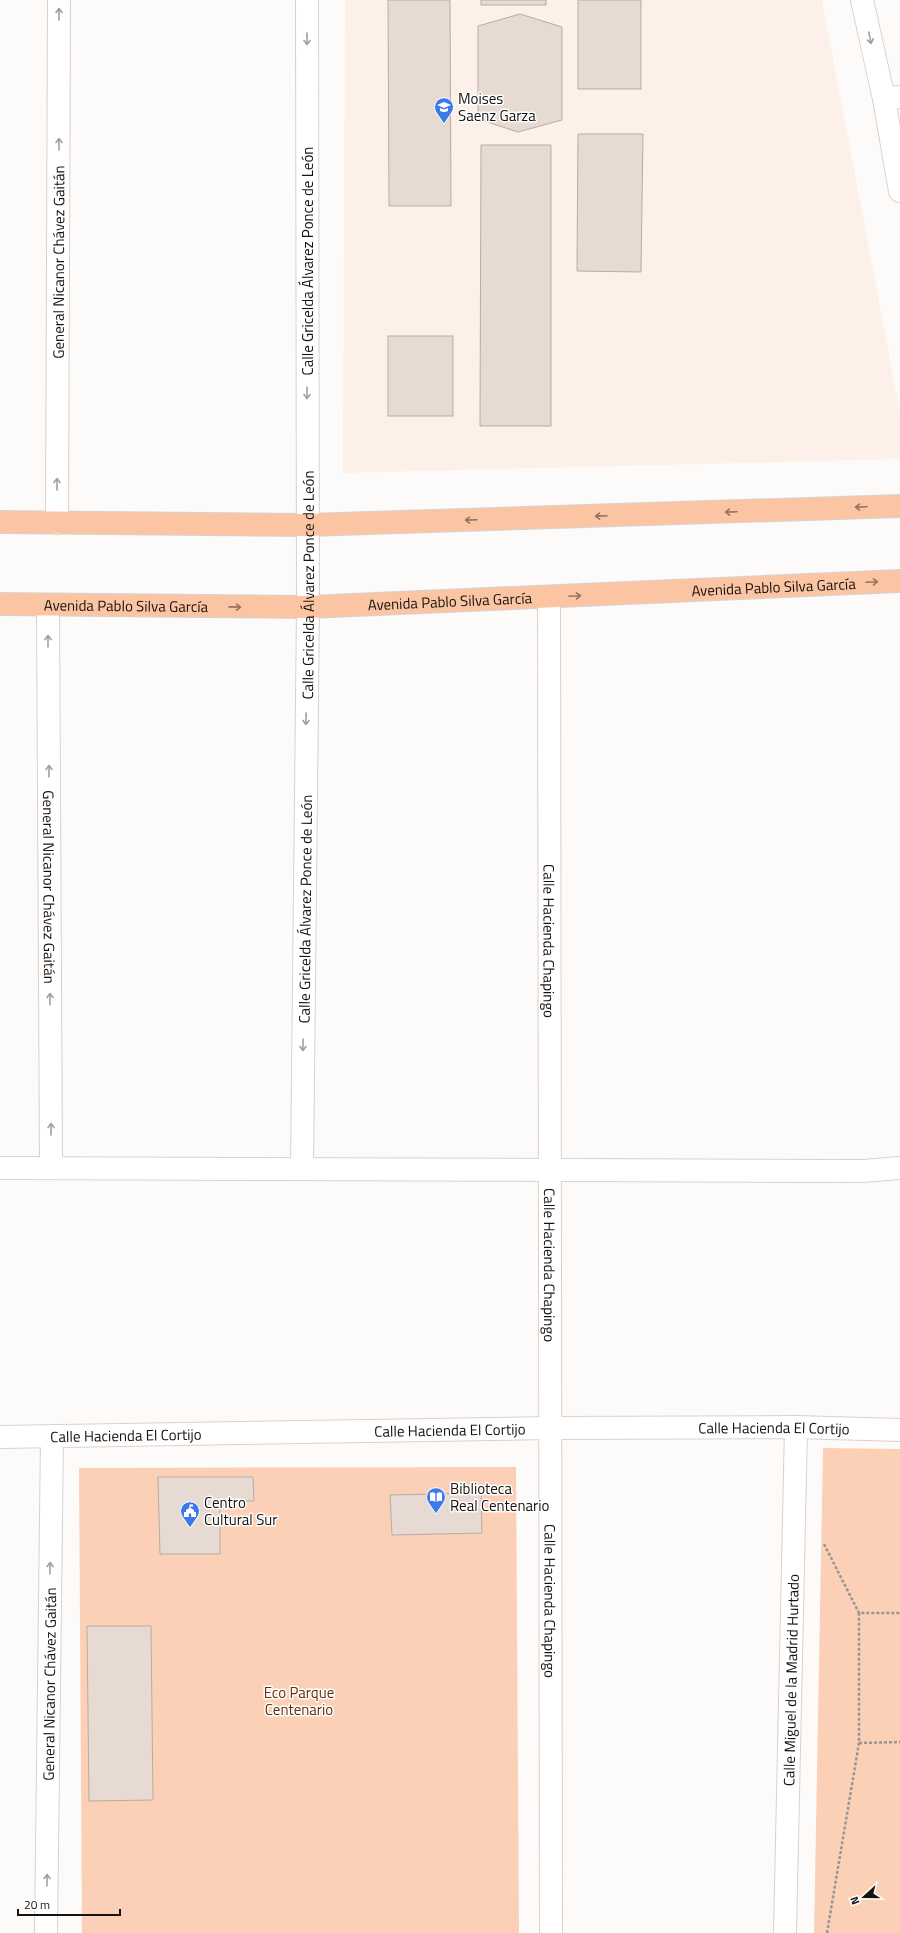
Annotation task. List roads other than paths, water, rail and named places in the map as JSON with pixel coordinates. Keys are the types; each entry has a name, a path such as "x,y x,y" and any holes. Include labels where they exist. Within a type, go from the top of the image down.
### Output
{"main road":[{"path":"0,522 307,525 900,506"},
{"name":"Avenida Pablo Silva García","path":"0,604 308,608 900,581"}],"street":[{"name":"General Nicanor Chávez Gaitán","path":"57,523 60,0"},
{"name":"Calle Gricelda Álvarez Ponce de León","path":"302,1169 308,608 307,0"},
{"path":"862,0 892,98 900,191"},
{"name":"Calle Hacienda Chapingo","path":"550,597 551,1933"},
{"name":"General Nicanor Chávez Gaitán","path":"48,605 51,1168"},
{"path":"0,1168 863,1171 900,1168"},
{"name":"Calle Hacienda El Cortijo","path":"0,1437 550,1428 796,1426 900,1430"},
{"name":"Calle Miguel de la Madrid Hurtado","path":"784,1933 796,1426"},
{"name":"General Nicanor Chávez Gaitán","path":"46,1933 52,1436"}],"place":[{"name":"Moises Saenz Garza","path":"444,124"},
{"name":"Biblioteca Real Centenario","path":"436,1514"},
{"name":"Centro Cultural Sur","path":"190,1528"}],"park label":[{"name":"Eco Parque Centenario","path":"299,1700"}]}
